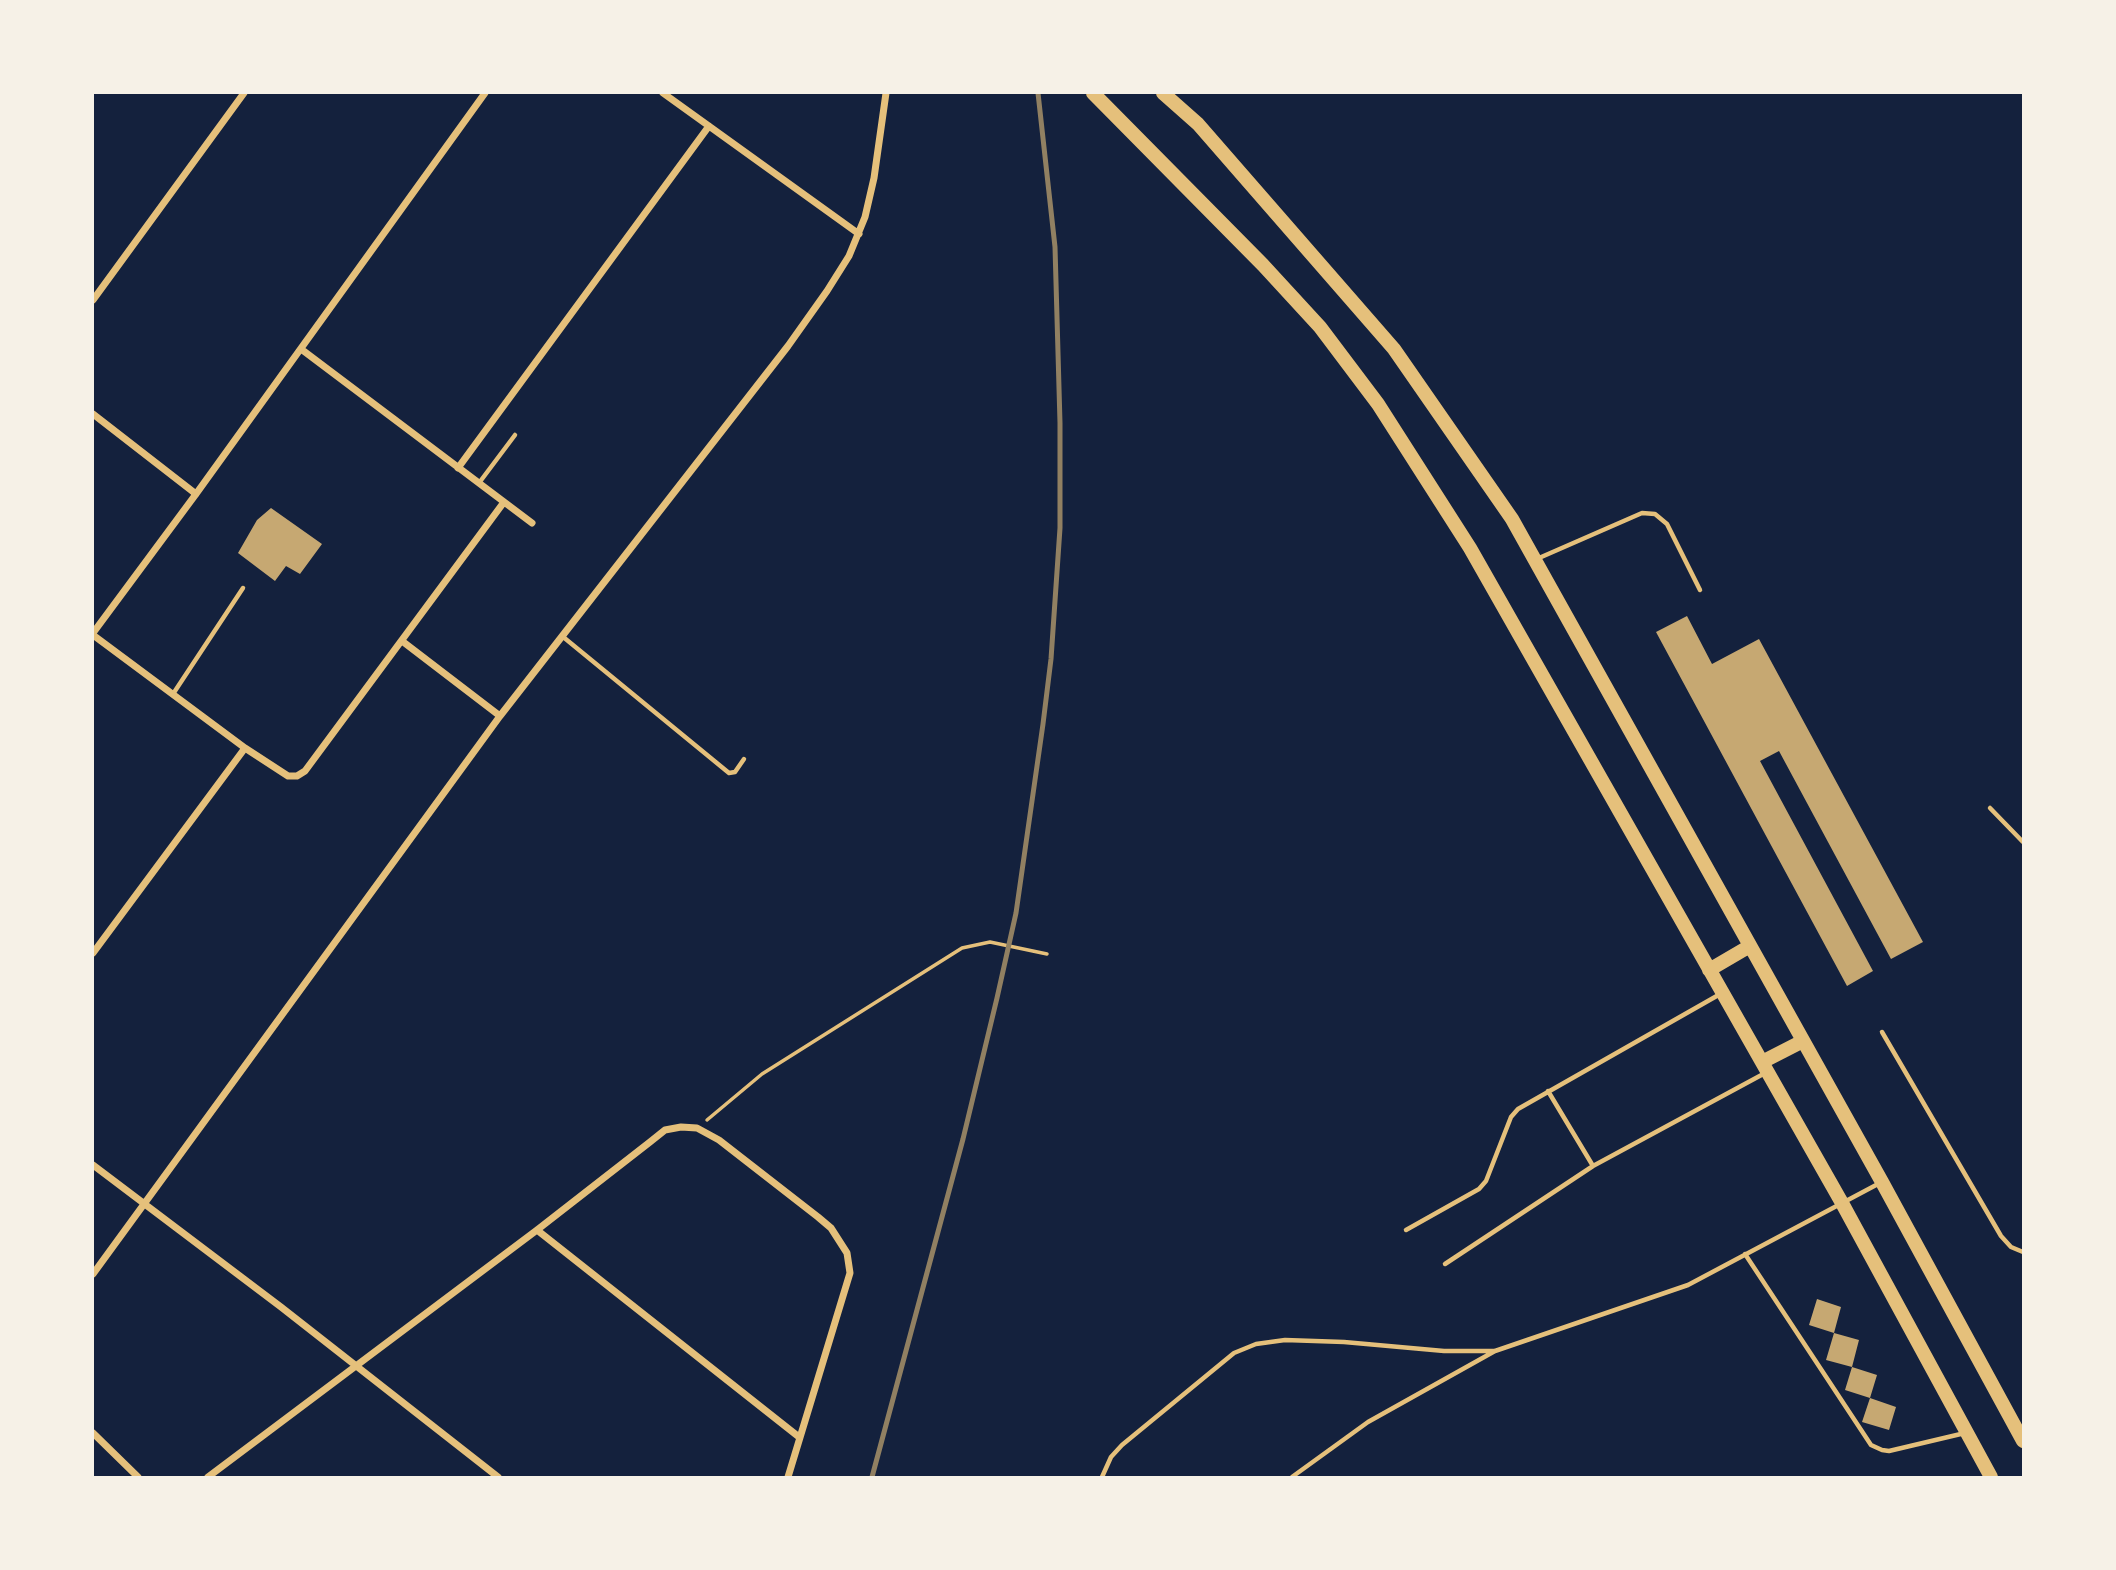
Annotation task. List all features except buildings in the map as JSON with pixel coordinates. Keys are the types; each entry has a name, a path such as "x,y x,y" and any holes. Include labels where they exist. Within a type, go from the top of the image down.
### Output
{"main road":[{"path":"1093,93 1320,327 1378,404 1470,548 1842,1203 1991,1477"},
{"path":"1163,93 1198,124 1394,349 1512,519 1882,1182 2023,1441"},
{"path":"1709,970 1750,946"},
{"path":"1765,1067 1803,1041"}],"street":[{"path":"93,300 244,93"},
{"path":"485,93 93,634 245,748 288,776 301,775 504,502"},
{"path":"663,93 859,234"},
{"path":"93,1274 500,716 797,335 841,270 859,234 869,201 886,93"},
{"path":"458,468 709,126"},
{"path":"302,349 532,523"},
{"path":"93,414 196,494"},
{"path":"402,641 500,716"},
{"path":"93,953 245,748"},
{"path":"208,1477 537,1230 665,1130 681,1127 697,1128 719,1140 831,1228 846,1253 850,1273 788,1477"},
{"path":"93,1165 281,1307 498,1477"},
{"path":"537,1230 799,1437"},
{"path":"93,1433 138,1477"}],"lane":[{"path":"479,483 514,435"},
{"path":"1535,560 1642,513 1656,514 1667,524 1700,590"},
{"path":"173,694 243,588"},
{"path":"562,636 729,773 735,772 744,760"},
{"path":"1990,808 2023,842"},
{"path":"1406,1230 1479,1189 1486,1181 1511,1117 1518,1110 1723,993"},
{"path":"1882,1032 2001,1236 2011,1247 2023,1252"},
{"path":"1445,1264 1593,1166 1765,1067"},
{"path":"1548,1091 1593,1166"},
{"path":"1292,1477 1368,1422 1495,1351 1688,1285 1882,1182"},
{"path":"1745,1254 1871,1445 1889,1451 1966,1433"},
{"path":"1102,1477 1111,1457 1122,1445 1234,1353 1256,1344 1285,1340 1444,1351 1495,1351"}],"path":[{"path":"697,1128 762,1074 962,948 990,942 1047,954"}],"railway":[{"path":"872,1477 963,1139 1016,913 1051,659 1060,528 1060,423 1055,247 1038,93"}]}
